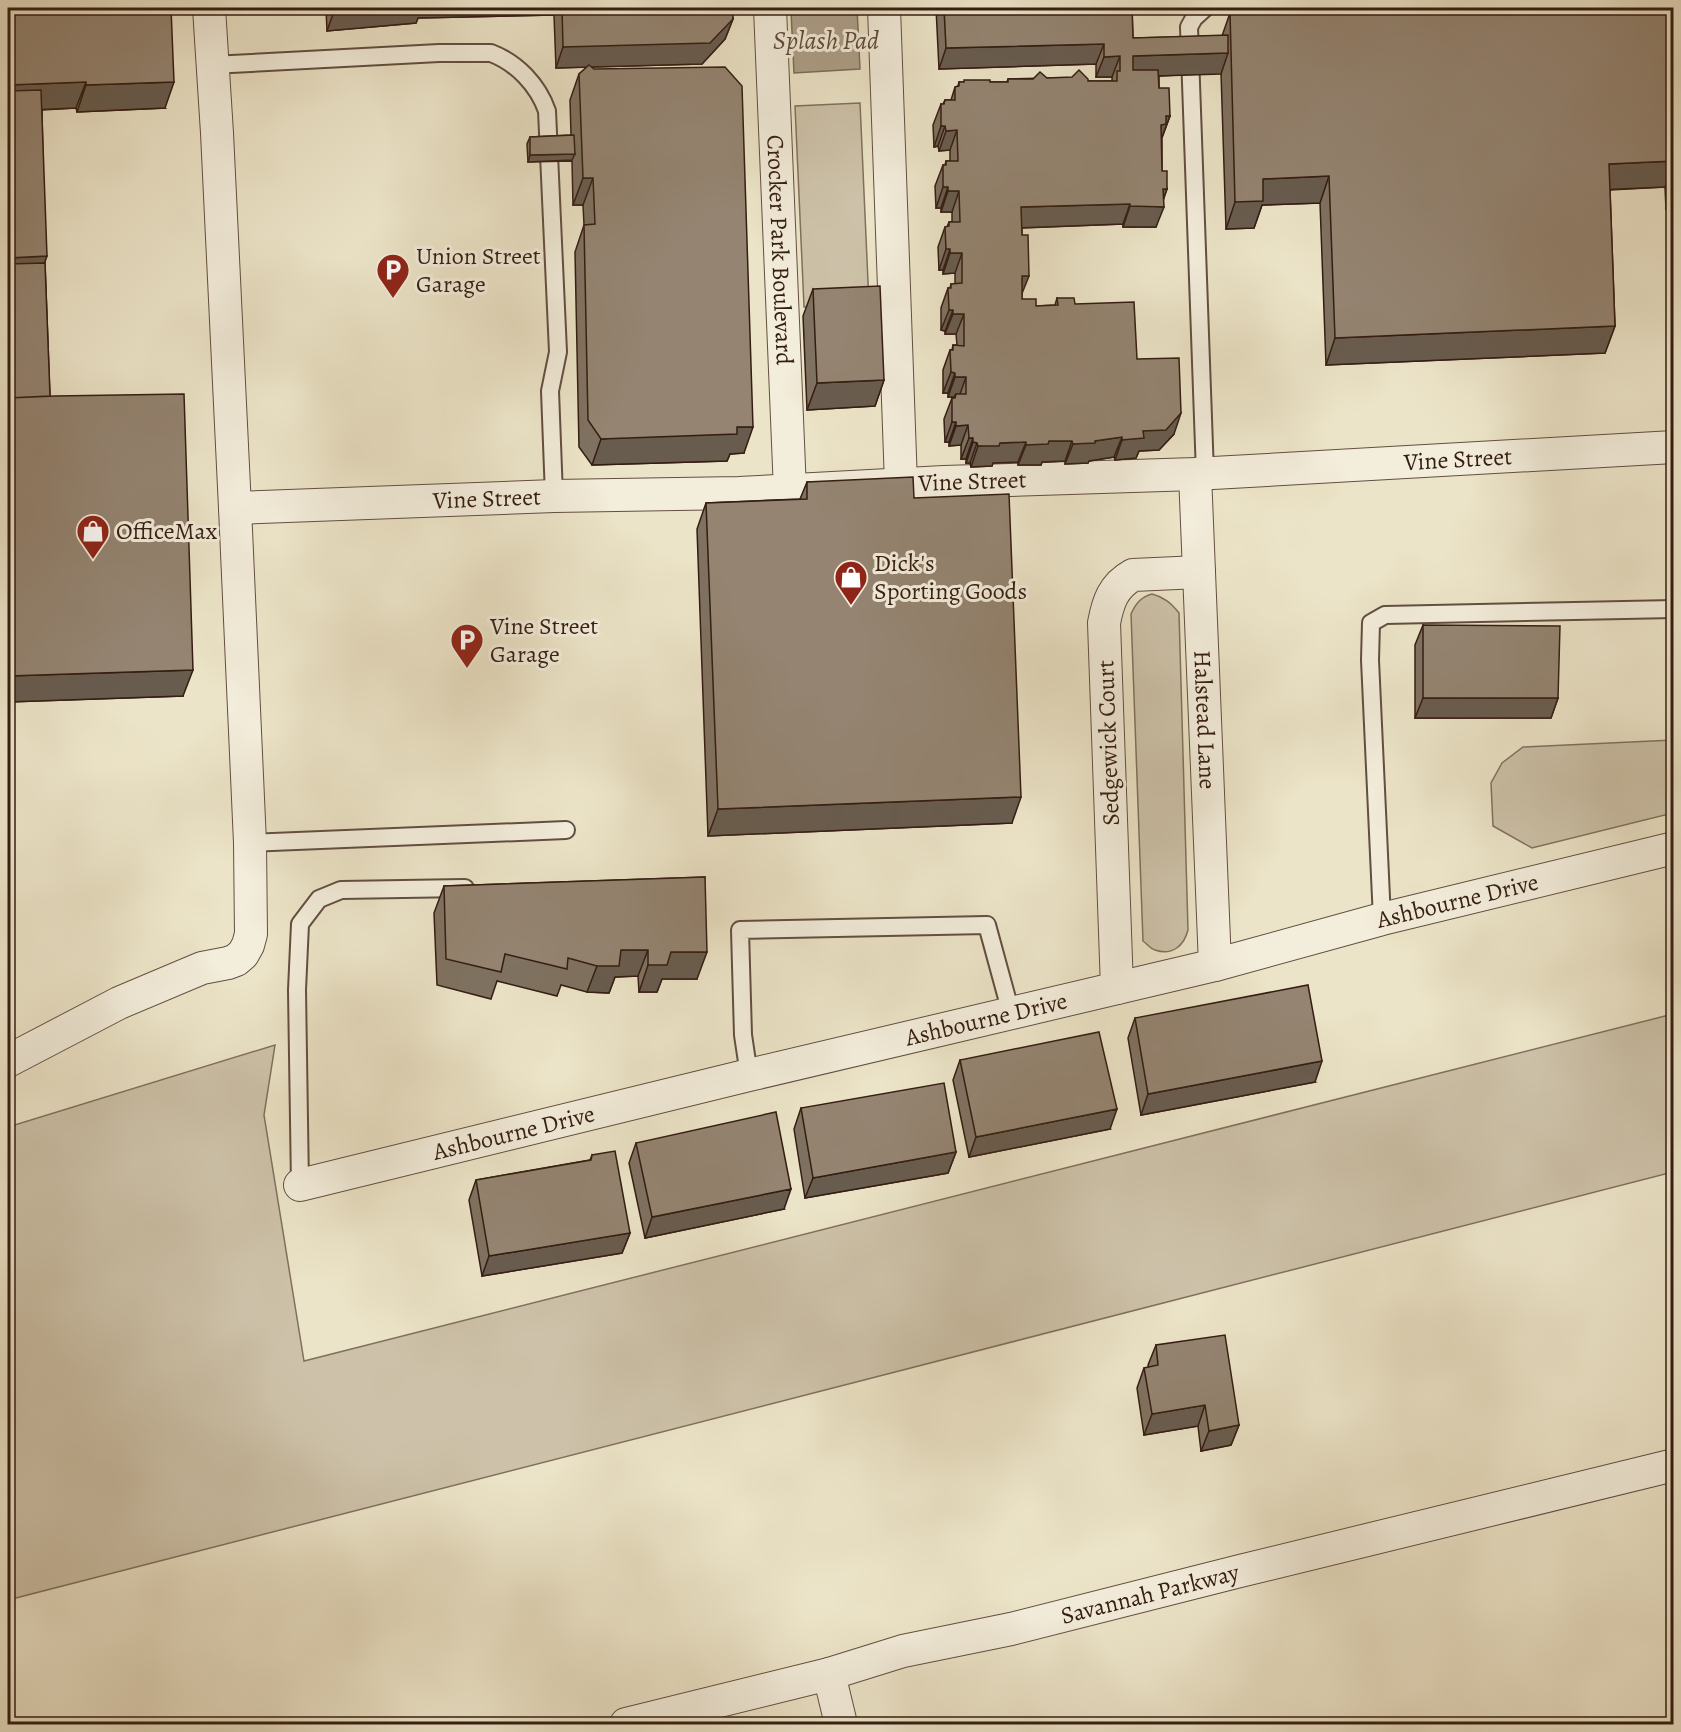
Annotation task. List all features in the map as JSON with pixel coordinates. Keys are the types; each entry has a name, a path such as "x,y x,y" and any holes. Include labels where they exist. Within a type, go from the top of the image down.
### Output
{"street":[{"path":"8,1061 119,1003 202,968 236,960 243,954 251,934 250,843 235,508 209,8"},
{"name":"Crocker Park Boulevard","path":"770,8 790,491"},
{"path":"884,8 901,484"},
{"name":"Vine Street","path":"235,508 554,496 739,493 901,484 1200,474 1674,447"},
{"name":"Halstead Lane","path":"1200,474 1199,572 1215,965"},
{"name":"Sedgewick Court","path":"1117,988 1104,623 1106,611 1113,593 1124,580 1133,575 1199,572"},
{"name":"Ashbourne Drive","path":"300,1185 749,1075 1215,965 1382,919 1674,848"},
{"name":"Savannah Parkway","path":"626,1725 829,1674 903,1651 1011,1629 1674,1465"},
{"path":"829,1674 841,1725"}],"lane":[{"path":"1200,474 1189,27 1194,18 1205,8"},
{"path":"212,65 491,52 526,76 538,90 547,111 558,352 550,391 554,496"},
{"path":"1382,919 1370,660 1371,623 1385,615 1674,609"},
{"path":"250,843 566,830"},
{"path":"300,1185 297,990 300,924 319,899 341,890 482,887"},
{"path":"749,1075 743,1035 740,930 987,925 1011,1013"}],"shaded area":[{"path":"860,103 869,304 804,307 795,106"},
{"path":"1152,594 1167,601 1179,613 1188,930 1184,941 1172,951 1167,952 1154,949 1143,941 1131,614 1139,601"},
{"path":"1673,740 1673,813 1532,848 1493,826 1491,783 1502,763 1523,747"},
{"path":"1673,1014 1673,1172 8,1600 8,1127 275,1045 264,1115 304,1361"}],"water":[{"name":"Splash Pad","path":"857,8 860,69 794,73 791,11"}],"building":[{"path":"8,8 171,8 174,82 8,85"},
{"path":"334,8 372,8 334,11"},
{"path":"562,8 732,8 733,19 710,43 563,47"},
{"path":"944,8 1132,8 1133,38 1228,35 1228,53 1133,56 1133,70 1158,70 1159,88 1169,88 1170,116 1166,116 1166,124 1161,125 1162,171 1167,171 1167,189 1163,189 1164,207 1130,206 1130,204 1021,207 1022,235 1028,235 1029,276 1022,276 1022,299 1036,299 1036,306 1058,305 1057,298 1074,298 1075,304 1134,302 1137,359 1179,358 1181,413 1166,430 1143,431 1144,438 1122,440 1122,437 1095,441 1095,443 1073,444 1072,441 1049,441 1048,444 1026,445 1026,442 978,446 973,442 973,438 969,438 968,425 956,426 956,422 952,422 952,398 955,398 956,394 966,394 966,377 955,377 955,373 951,372 950,350 953,350 953,345 964,346 964,314 953,314 953,310 949,310 948,288 951,288 951,284 962,283 962,253 950,253 950,249 946,249 945,227 949,226 949,222 960,222 959,191 948,191 948,187 943,187 943,165 946,165 946,161 958,161 957,130 946,131 945,126 941,126 941,104 944,104 945,100 955,100 955,87 964,80 1008,82 1008,79 1033,79 1040,72 1047,78 1072,77 1079,70 1088,81 1117,81 1120,56 1104,57 1104,44 946,48"},
{"path":"1266,8 1674,8 1674,161 1609,164 1615,326 1335,338 1329,176 1263,179 1263,201 1235,202 1230,13 1266,12"},
{"path":"589,65 594,69 725,67 742,86 753,427 737,427 737,434 601,439 588,420 584,225 595,224 593,178 583,178 579,74"},
{"path":"41,90 47,256 8,258 8,91"},
{"path":"574,135 575,154 530,155 530,137"},
{"path":"45,263 50,396 8,398 8,264"},
{"path":"880,286 884,380 817,383 813,289"},
{"name":"OfficeMax","path":"184,394 193,670 8,676 8,398"},
{"name":"Dick's Sporting Goods","path":"913,477 914,498 1009,494 1021,797 718,809 706,503 807,499 807,482"},
{"path":"1423,625 1560,626 1558,698 1423,698"},
{"path":"705,877 707,952 671,952 667,965 648,965 648,950 621,950 619,966 597,966 568,958 567,969 505,954 501,972 446,959 444,886"},
{"path":"1308,985 1322,1061 1148,1094 1135,1018"},
{"path":"1099,1032 1117,1109 976,1137 960,1060"},
{"path":"944,1083 956,1152 813,1178 801,1108"},
{"path":"776,1112 791,1189 652,1217 636,1143"},
{"path":"615,1151 630,1233 489,1256 476,1180 591,1160 592,1155"},
{"path":"1225,1335 1239,1425 1209,1431 1205,1405 1152,1414 1144,1368 1158,1365 1156,1345"}],"place":[{"name":"Union Street Garage","path":"393,299"},
{"name":"OfficeMax","path":"93,560"},
{"name":"Dick's Sporting Goods","path":"851,606"},
{"name":"Vine Street Garage","path":"467,669"}]}
